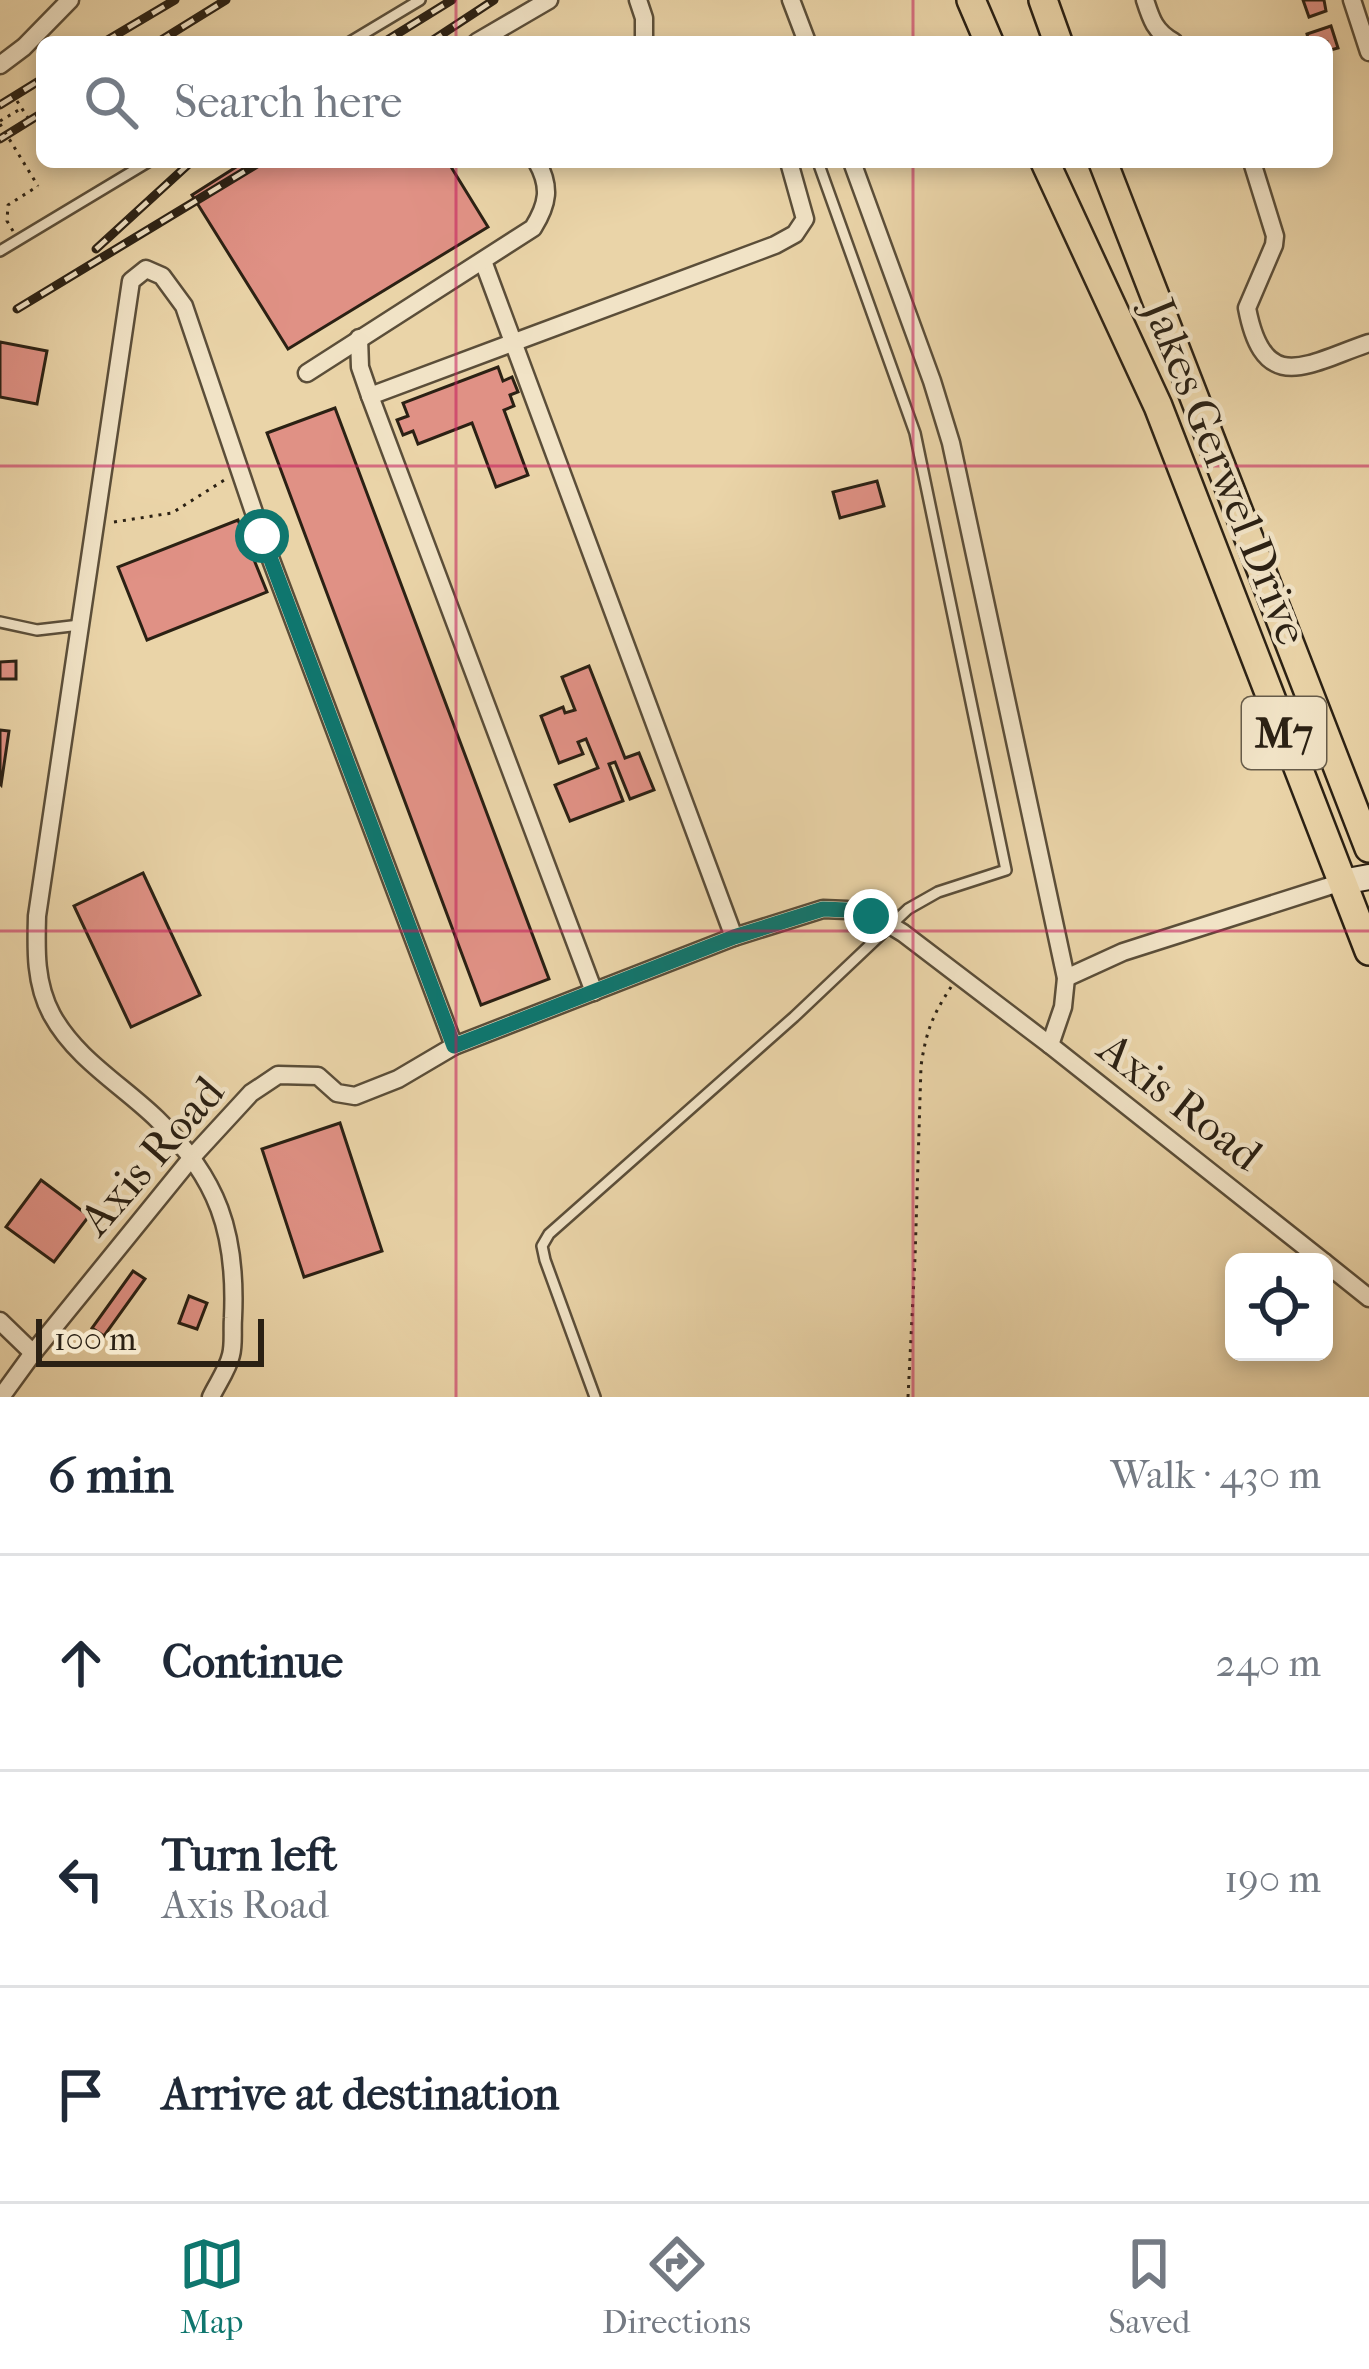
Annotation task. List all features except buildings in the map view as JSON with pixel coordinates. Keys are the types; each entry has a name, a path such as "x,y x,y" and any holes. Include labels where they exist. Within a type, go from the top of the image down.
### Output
{"highway":[{"path":"971,0 986,36"},
{"path":"1043,0 1056,36"},
{"name":"Jakes Gerwel Drive","path":"1048,168 1158,406 1369,951"},
{"name":"Jakes Gerwel Drive","path":"1105,168 1369,850"}],"main road":[{"path":"1344,880 1369,850"}],"street":[{"path":"0,65 70,0"},
{"path":"487,36 549,0"},
{"path":"638,0 644,36"},
{"path":"791,0 805,36"},
{"path":"1144,0 1156,30 1165,36"},
{"path":"1352,0 1369,52"},
{"path":"307,373 533,228 547,206 546,178 540,168"},
{"path":"370,396 775,245 795,234 805,218 791,168"},
{"path":"854,168 951,443 1066,978 1050,1045"},
{"path":"1254,168 1275,236 1247,308 1261,352 1273,364 1292,368 1369,343"},
{"path":"483,262 734,937"},
{"path":"211,1397 231,1356 232,1251 214,1196 193,1156 72,1044 50,1012 35,965 37,916 130,280 146,269 162,276 184,306 240,471 454,1046"},
{"path":"359,338 360,367 370,396 594,992"},
{"path":"1066,978 1123,952 1344,880"},
{"name":"Axis Road","path":"2,1397 193,1156 251,1093 278,1076 318,1076 337,1093 355,1096 398,1079 454,1046 734,937 823,909 847,910 890,925 1313,1253"},
{"name":"Axis Road","path":"1333,1269 1369,1298"},
{"path":"0,1321 33,1353"}],"lane":[{"path":"360,36 420,0"},
{"path":"0,251 138,168"},
{"path":"595,1397 545,1260 542,1246 549,1234 908,909 938,892 1006,870 915,433 820,168"},
{"path":"0,622 37,630 80,626"}],"path":[{"path":"17,101 28,118"},
{"path":"18,240 7,221 8,205 38,186 0,123 22,108"},
{"path":"94,526 172,513 240,471"},
{"path":"908,1397 920,1066 933,1015 959,976"}],"railway":[{"path":"114,36 175,0"},
{"path":"168,36 226,0"},
{"path":"394,36 452,0"},
{"path":"439,36 494,0"},
{"path":"0,105 36,83"},
{"path":"0,139 36,117"},
{"path":"96,249 184,168"},
{"path":"17,309 250,168"}],"route":[{"path":"262,536 454,1046 734,937 823,909 871,916"}]}
